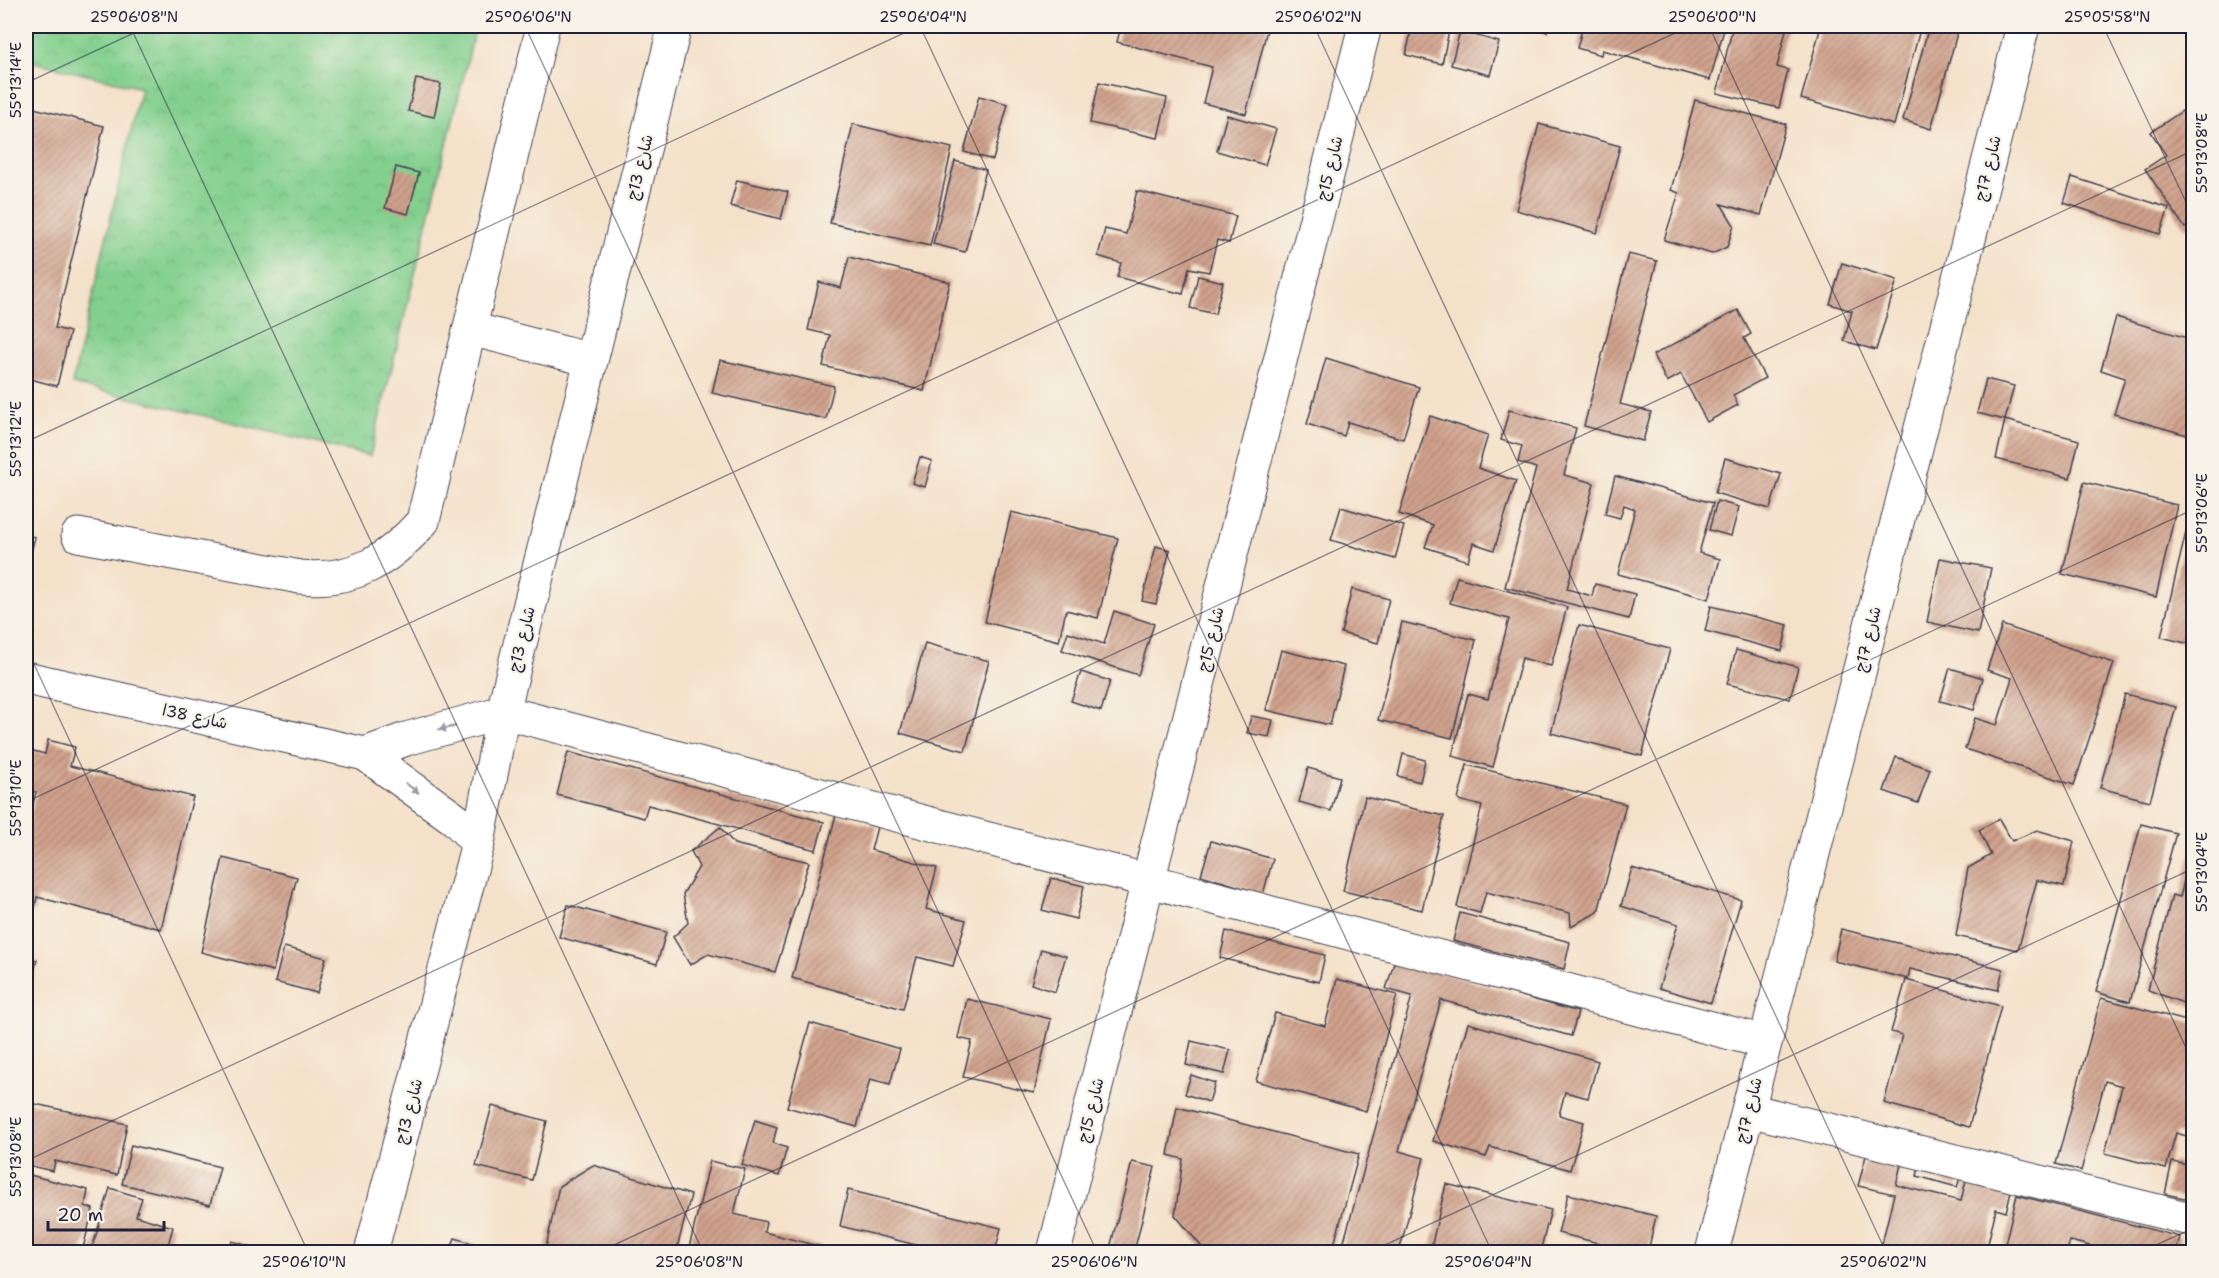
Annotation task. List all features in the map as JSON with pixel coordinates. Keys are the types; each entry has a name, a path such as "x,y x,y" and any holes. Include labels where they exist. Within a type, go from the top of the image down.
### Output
{"street":[{"path":"78,535 300,577 325,579 354,574 391,553 423,522 543,26"},
{"name":"شارع 13ج","path":"371,1252 477,843 503,712 675,26"},
{"name":"شارع 15ج","path":"1054,1252 1365,26"},
{"name":"شارع 17ج","path":"1712,1252 2023,26"},
{"path":"471,329 591,360"},
{"name":"شارع 38ا","path":"26,678 365,753 456,820 477,843"},
{"path":"365,753 503,712 1765,1042"},
{"path":"1749,1110 2193,1220"}],"green space":[{"path":"26,26 476,26 370,456 72,384 141,88 26,60"}],"building":[{"path":"1121,26 1268,26 1246,114 1203,103 1212,67 1117,42"},
{"path":"1412,26 1450,26 1442,64 1406,55"},
{"path":"1526,26 1549,26 1547,32"},
{"path":"1583,26 1725,26 1710,80 1602,50 1601,55 1577,48"},
{"path":"1733,26 1787,26 1777,67 1788,70 1779,108 1717,93"},
{"path":"1821,26 1921,26 1894,125 1801,99"},
{"path":"1929,26 1959,26 1931,129 1903,120"},
{"path":"1460,31 1499,42 1490,75 1451,65"},
{"path":"416,79 441,84 434,117 408,111"},
{"path":"1099,82 1167,98 1158,138 1090,123"},
{"path":"979,96 1008,104 993,160 964,152"},
{"path":"1695,100 1786,124 1761,215 1721,204 1734,225 1727,247 1712,254 1664,240 1679,193 1671,190"},
{"path":"26,106 104,126 55,328 70,332 57,386 26,378"},
{"path":"2182,111 2194,128 2194,222 2185,228 2145,169 2166,155 2151,132"},
{"path":"1227,115 1276,129 1265,165 1217,151"},
{"path":"853,124 952,148 930,246 830,223"},
{"path":"1539,124 1620,146 1597,233 1516,210"},
{"path":"955,161 986,170 965,252 933,244"},
{"path":"396,167 419,173 408,214 385,208"},
{"path":"2072,177 2169,208 2160,234 2064,203"},
{"path":"737,180 788,192 781,219 730,206"},
{"path":"1137,191 1236,216 1229,243 1217,240 1209,272 1189,268 1183,294 1117,277 1121,263 1098,256 1105,229 1126,234"},
{"path":"1628,254 1657,261 1620,404 1651,412 1643,441 1584,426"},
{"path":"849,257 950,282 924,391 823,366 830,335 808,330 819,282 841,288"},
{"path":"1842,263 1897,280 1876,350 1844,341 1852,311 1830,304"},
{"path":"1198,276 1223,282 1215,314 1190,308"},
{"path":"2194,309 2194,325 2189,324"},
{"path":"1738,310 1751,334 1744,338 1765,378 1733,395 1738,405 1707,422 1681,374 1667,382 1653,355"},
{"path":"2116,317 2194,340 2194,437 2114,414 2125,378 2101,370"},
{"path":"1326,358 1419,387 1403,439 1348,422 1344,436 1307,424"},
{"path":"720,360 834,386 826,419 712,393"},
{"path":"1986,379 2014,386 2005,420 1977,413"},
{"path":"1509,410 1576,428 1564,475 1594,483 1567,589 1592,596 1595,584 1635,594 1629,619 1505,587 1536,468 1518,462 1522,446 1501,440"},
{"path":"1430,416 1488,435 1478,468 1516,481 1494,550 1473,543 1468,561 1425,547 1433,525 1399,514"},
{"path":"2005,420 2079,440 2070,478 1996,459"},
{"path":"920,457 932,461 925,487 912,483"},
{"path":"1725,458 1781,474 1770,509 1715,493"},
{"path":"1615,476 1713,503 1699,553 1720,559 1709,599 1618,574 1635,509 1624,505 1620,518 1605,514"},
{"path":"2084,482 2177,505 2156,597 2062,574"},
{"path":"1717,501 1739,507 1731,536 1709,530"},
{"path":"2194,503 2194,645 2161,637"},
{"path":"1341,507 1404,526 1395,559 1331,540"},
{"path":"1011,512 1118,538 1098,618 1066,610 1059,641 985,622"},
{"path":"26,535 35,537 29,560 26,559"},
{"path":"1156,546 1170,550 1156,604 1142,601"},
{"path":"1940,558 1991,568 1978,633 1927,622"},
{"path":"1457,577 1567,607 1551,666 1522,658 1493,767 1452,756 1468,694 1488,699 1509,619 1450,603"},
{"path":"1352,589 1389,599 1378,643 1341,633"},
{"path":"1711,606 1788,625 1782,651 1705,631"},
{"path":"1114,611 1154,624 1138,675 1062,650 1068,632 1104,644"},
{"path":"1402,622 1476,640 1452,738 1378,720"},
{"path":"1579,625 1670,649 1642,756 1551,733"},
{"path":"2002,625 2114,663 2074,785 1965,749 1975,718 1997,725 2012,678 1987,670"},
{"path":"925,643 989,661 965,751 900,733"},
{"path":"1281,650 1344,666 1330,725 1266,710"},
{"path":"1736,650 1798,667 1790,699 1727,684"},
{"path":"1950,668 1983,678 1974,710 1940,701"},
{"path":"1081,672 1110,681 1101,711 1071,701"},
{"path":"2125,694 2176,707 2150,801 2100,788"},
{"path":"1251,716 1273,720 1269,737 1247,733"},
{"path":"48,740 75,747 70,766 193,797 161,929 37,897 34,912 26,910 26,833 36,792 26,789 26,749 45,754"},
{"path":"568,752 824,822 816,850 648,805 644,818 557,795"},
{"path":"1403,754 1425,760 1420,782 1398,776"},
{"path":"1896,757 1930,769 1918,803 1884,791"},
{"path":"1467,765 1626,804 1598,912 1571,926 1570,913 1486,892 1480,913 1457,907 1482,806 1458,800"},
{"path":"1308,768 1340,777 1331,811 1299,802"},
{"path":"1365,797 1444,816 1422,910 1343,891"},
{"path":"836,815 877,827 871,850 937,868 926,909 966,920 953,966 917,957 903,1009 792,978"},
{"path":"1999,819 2012,841 2037,830 2074,841 2064,886 2037,880 2018,950 1956,936 1968,868 1991,855 1979,830"},
{"path":"2141,824 2176,833 2130,1002 2096,992"},
{"path":"720,827 734,844 809,862 775,972 708,954 690,965 673,937 688,923 683,894 699,867 691,851"},
{"path":"2194,840 2194,1007 2148,990 2172,895 2180,897"},
{"path":"1211,841 1273,859 1263,894 1201,875"},
{"path":"223,858 297,877 273,971 201,952"},
{"path":"1632,868 1741,900 1711,1003 1659,988 1678,924 1621,906"},
{"path":"1051,878 1084,886 1076,919 1042,910"},
{"path":"568,905 666,932 657,964 559,937"},
{"path":"1460,913 1570,942 1564,969 1453,941"},
{"path":"1841,929 2003,969 1998,990 1910,969 1908,979 1834,961"},
{"path":"1226,931 1325,955 1319,982 1220,958"},
{"path":"284,947 326,958 317,993 275,982"},
{"path":"1041,949 1066,956 1055,992 1031,984"},
{"path":"26,957 37,960 26,1004"},
{"path":"1395,960 1578,1012 1571,1036 1441,1000 1399,1151 1424,1158 1399,1252 1341,1252 1412,996 1386,989"},
{"path":"1337,979 1397,995 1366,1111 1256,1081 1275,1013 1325,1026"},
{"path":"1906,980 2001,1006 1969,1127 1884,1103 1902,1035 1891,1032"},
{"path":"2101,998 2194,1023 2194,1138 2176,1133 2166,1169 2105,1153 2122,1086 2105,1081 2081,1171 2056,1164"},
{"path":"967,999 1051,1019 1034,1093 963,1077 972,1041 958,1038"},
{"path":"810,1023 900,1049 890,1084 870,1079 857,1127 787,1107"},
{"path":"1468,1023 1598,1061 1588,1098 1565,1092 1559,1115 1584,1122 1570,1170 1490,1147 1486,1157 1433,1141"},
{"path":"1191,1041 1230,1050 1224,1074 1186,1065"},
{"path":"1191,1075 1215,1083 1209,1102 1185,1094"},
{"path":"26,1102 127,1124 117,1175 55,1161 53,1171 26,1165"},
{"path":"492,1106 547,1121 532,1180 476,1166"},
{"path":"1177,1107 1359,1154 1332,1252 1206,1252 1175,1215 1183,1159 1168,1155"},
{"path":"755,1120 777,1127 773,1143 787,1148 779,1176 742,1165"},
{"path":"131,1145 220,1167 210,1205 122,1184"},
{"path":"1867,1152 1902,1160 1896,1185 1961,1201 1966,1180 2011,1191 2006,1212 1996,1209 1986,1252 1880,1252 1894,1194 1858,1186"},
{"path":"710,1161 745,1169 734,1214 766,1222 764,1232 822,1247 820,1252 688,1252"},
{"path":"1132,1162 1155,1167 1134,1252 1109,1252"},
{"path":"2172,1162 2194,1166 2194,1200 2165,1194"},
{"path":"593,1165 691,1195 676,1252 545,1252 559,1186"},
{"path":"1919,1167 1960,1178 1957,1187 1917,1176"},
{"path":"26,1174 88,1190 85,1206 93,1209 82,1252 26,1252"},
{"path":"1446,1184 1551,1210 1540,1252 1430,1252"},
{"path":"110,1188 142,1198 136,1216 173,1227 166,1252 91,1252"},
{"path":"848,1190 1001,1228 995,1252 944,1252 840,1226"},
{"path":"1568,1194 1656,1216 1648,1252 1634,1252 1558,1233"},
{"path":"2017,1195 2180,1237 2176,1252 2114,1252 2070,1241 2067,1252 2003,1252"},
{"path":"455,1238 502,1252 450,1252"},
{"path":"232,1241 268,1252 228,1252"}]}
